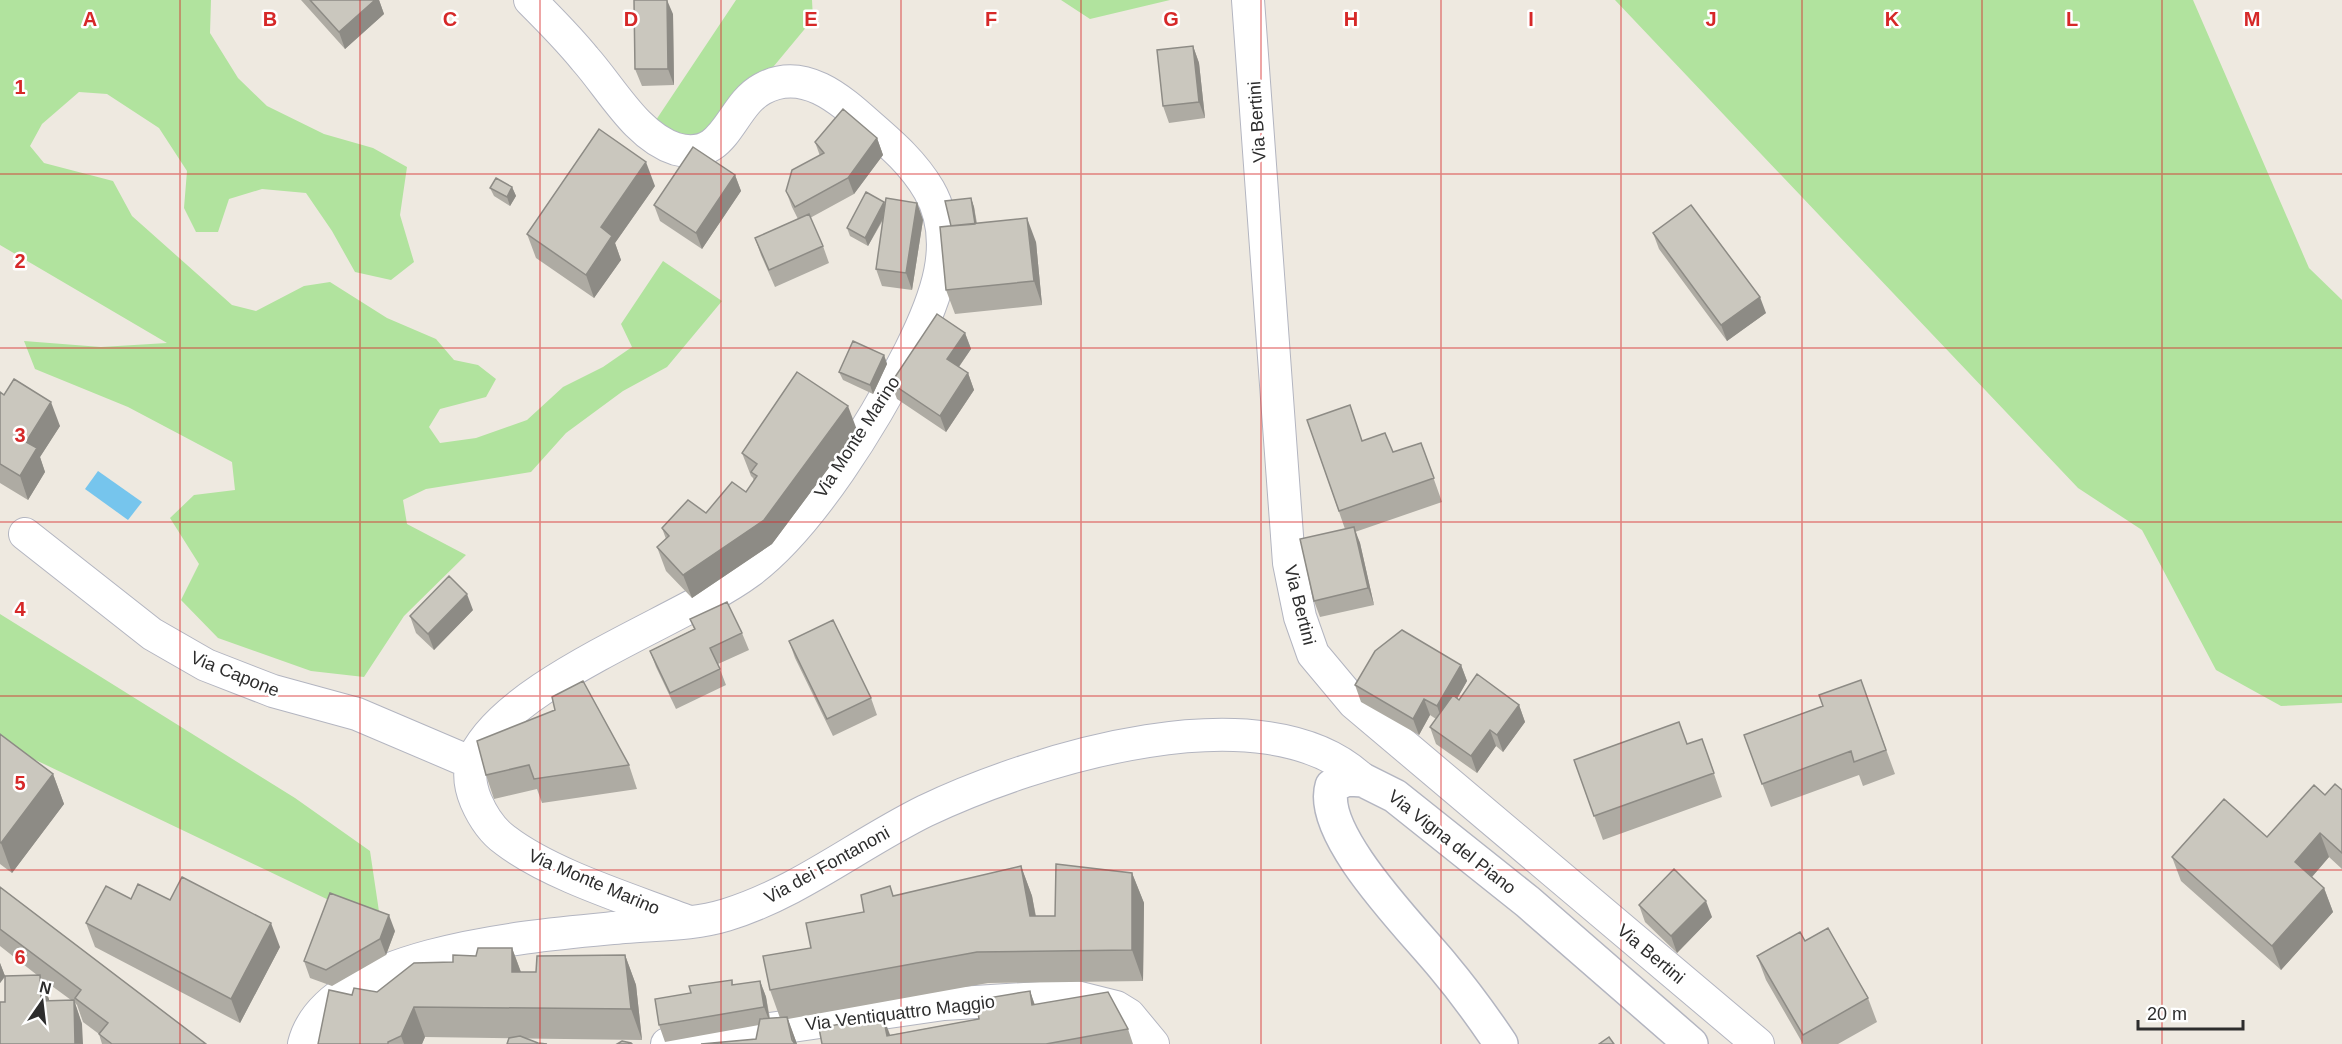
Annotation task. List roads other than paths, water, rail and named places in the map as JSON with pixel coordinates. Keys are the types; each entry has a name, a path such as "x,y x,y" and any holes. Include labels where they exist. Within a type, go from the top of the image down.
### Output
{"main road":[{"path":"1363,780 1347,779 1332,786 1330,803 1340,832 1370,879 1463,990 1501,1044"},
{"name":"Via Vigna del Piano","path":"1363,780 1395,796 1453,841 1528,902 1691,1044"}],"street":[{"name":"Via Monte Marino","path":"530,0 587,61 644,129 673,148 688,151 704,150 717,142 751,97 771,85 799,82 832,93 898,150 914,167 938,208 944,232 944,245 932,300 894,381 856,444 784,540 750,572 578,668 528,700 489,735 472,763 470,774 473,794 482,815 502,838 558,870 689,922"},
{"name":"Via Bertini","path":"1248,0 1288,563 1300,618 1313,654 1354,703 1758,1044"},
{"name":"Via Capone","path":"25,534 152,634 206,665 273,690 357,714 472,763"},
{"name":"Via dei Fontanoni","path":"303,1044 317,1018 337,997 358,984 417,959 451,950 534,938 689,922 741,910 787,889 906,821 948,801 1023,772 1092,752 1133,743 1200,736 1260,737 1285,740 1332,756 1363,780"},
{"name":"Via Ventiquattro Maggio","path":"667,1044 944,1004 1072,996 1116,1007 1129,1015 1153,1044"}],"water":[{"path":"98,471 142,502 128,520 85,489"}]}
